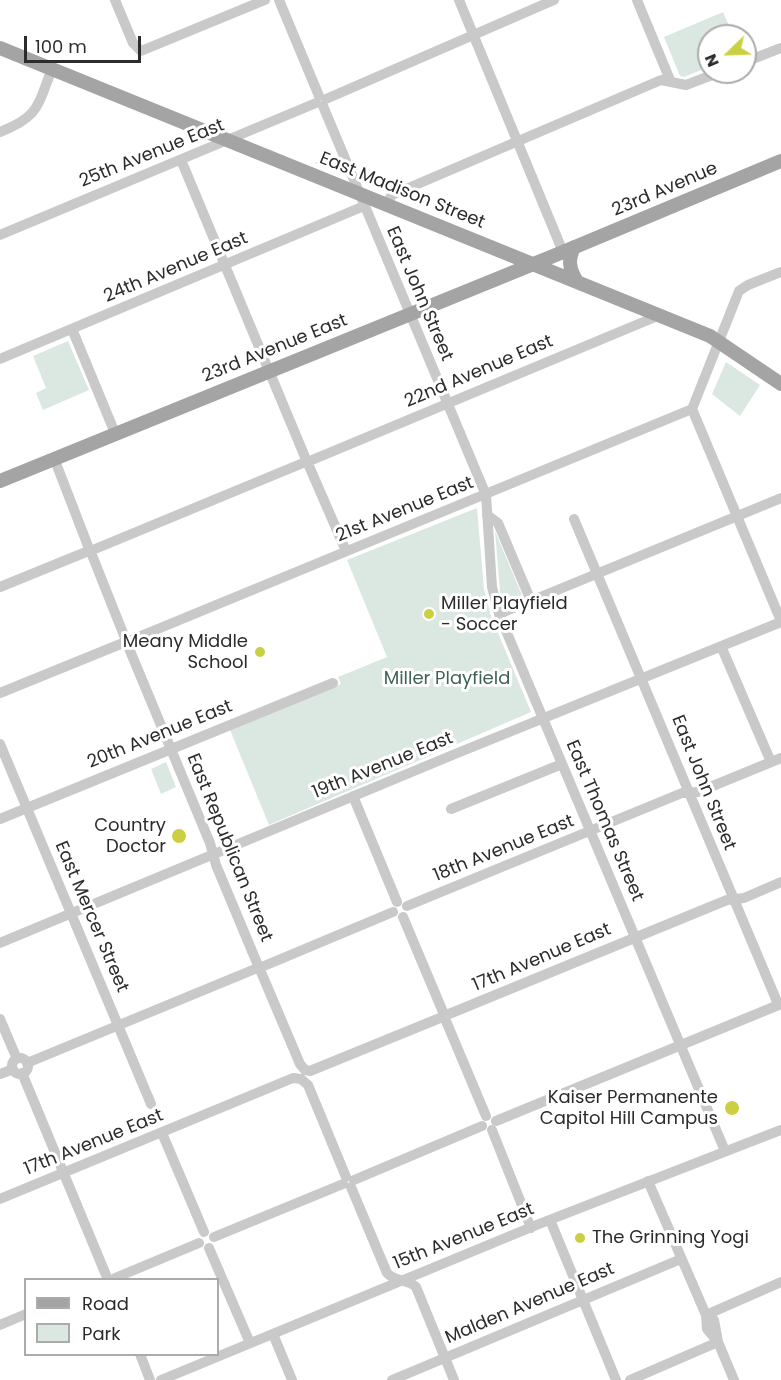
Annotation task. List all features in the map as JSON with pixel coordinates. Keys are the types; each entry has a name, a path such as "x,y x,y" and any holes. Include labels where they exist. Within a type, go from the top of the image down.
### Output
{"main road":[{"name":"East Madison Street","path":"0,48 660,315 718,340 781,384"},
{"name":"23rd Avenue","path":"569,249 781,161"},
{"name":"23rd Avenue East","path":"0,481 569,249"},
{"path":"569,249 569,267 576,280"}],"street":[{"path":"115,0 133,44 141,51 265,0"},
{"name":"East John Street","path":"278,0 486,495"},
{"path":"459,0 518,141 569,249"},
{"name":"25th Avenue East","path":"0,234 227,141 554,0"},
{"path":"637,0 670,81"},
{"path":"757,57 781,48"},
{"path":"0,132 28,118 35,110 52,69"},
{"path":"386,204 392,195 661,80 686,85 697,81"},
{"path":"181,160 346,551"},
{"name":"24th Avenue East","path":"0,359 364,206"},
{"path":"781,272 739,291 692,409 781,621"},
{"name":"22nd Avenue East","path":"0,587 660,315"},
{"path":"72,329 115,434"},
{"name":"21st Avenue East","path":"0,693 692,409"},
{"name":"East Republican Street","path":"54,458 216,865 387,1273 391,1277 411,1283 416,1287 454,1380"},
{"name":"East Thomas Street","path":"486,495 492,587 499,614 725,1151"},
{"path":"499,614 781,498"},
{"path":"487,515 498,523 531,601"},
{"name":"East John Street","path":"574,519 779,1004"},
{"name":"19th Avenue East","path":"0,943 781,621"},
{"path":"721,646 776,760"},
{"name":"20th Avenue East","path":"0,819 333,683"},
{"name":"East Mercer Street","path":"0,744 151,1104"},
{"name":"18th Avenue East","path":"0,1074 682,793 698,792 776,760"},
{"path":"451,809 562,764"},
{"path":"353,796 531,1227"},
{"name":"17th Avenue East","path":"0,1199 727,900 744,898 781,882"},
{"path":"0,1019 110,1278 779,1004"},
{"name":"15th Avenue East","path":"219,1356 531,1227 781,1130"},
{"path":"162,1132 250,1343"},
{"path":"648,1181 706,1315 714,1320 718,1342 734,1380"},
{"path":"550,1220 616,1380"},
{"name":"Malden Avenue East","path":"392,1380 681,1259"},
{"path":"706,1315 781,1282"},
{"path":"0,1325 24,1315"},
{"path":"273,1334 292,1380"},
{"path":"630,1380 718,1342"},
{"path":"141,1356 150,1380"},
{"name":"15th Avenue East","path":"161,1380 219,1356"}],"green space":[{"path":"723,12 728,24 697,24 697,72 684,77 680,76 664,37"},
{"path":"331,156 338,172 314,163"},
{"path":"68,341 89,390 43,410 36,393 46,388 33,356"},
{"path":"726,362 760,385 740,416 712,394"},
{"name":"Miller Playfield","path":"477,508 484,589 491,616 531,712 269,825 230,730 341,684 338,677 387,657 347,560"},
{"path":"495,531 522,595 501,603"},
{"path":"166,762 176,787 161,794 151,769"}],"place":[{"name":"Miller Playfield - Soccer","path":"429,614"},
{"name":"Meany Middle School","path":"260,652"},
{"name":"Country Doctor","path":"179,836"},
{"name":"Kaiser Permanente Capitol Hill Campus","path":"732,1108"},
{"name":"The Grinning Yogi","path":"580,1238"}]}
